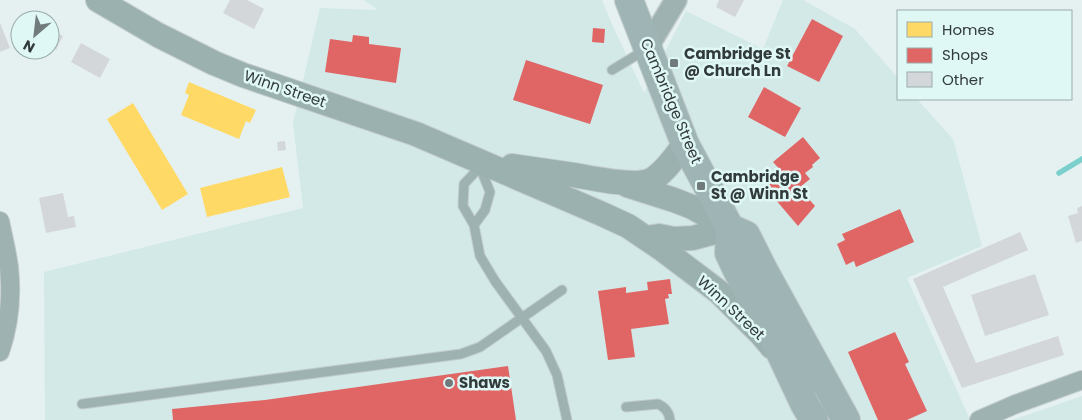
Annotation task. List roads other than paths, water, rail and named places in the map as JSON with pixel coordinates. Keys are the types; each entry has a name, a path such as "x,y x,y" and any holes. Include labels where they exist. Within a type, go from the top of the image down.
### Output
{"main road":[{"name":"Winn Street","path":"98,0 166,40 214,64 243,76 404,129 480,164 628,226 719,292 761,334 786,366"},
{"name":"Cambridge Street","path":"629,0 685,144 730,228 730,253 736,268 814,420"},
{"name":"Winn Street","path":"480,164 638,183 651,180 656,176 685,144"},
{"name":"Winn Street","path":"618,182 692,207 730,228"},
{"name":"Cambridge Street","path":"730,228 746,235 846,420"},
{"path":"646,238 659,236 697,238 730,228"}],"street":[{"path":"647,48 676,0"},
{"path":"0,221 9,267 10,292 7,327 0,352"},
{"path":"979,420 1016,404 1082,380"}],"lane":[{"path":"612,70 647,48"},
{"path":"480,164 464,184 463,206 474,225 480,256 495,282 546,351 557,375 567,420"},
{"path":"474,225 485,210 490,192 480,164"},
{"path":"82,404 461,354 480,348 562,290"},
{"path":"626,407 658,404 666,409 670,420"}],"waterway":[{"path":"1059,173 1082,159"}],"place":[{"name":"Cambridge St @ Church Ln","path":"674,63"},
{"name":"Cambridge St @ Winn St","path":"701,186"},
{"name":"Shaws","path":"449,383"}]}
